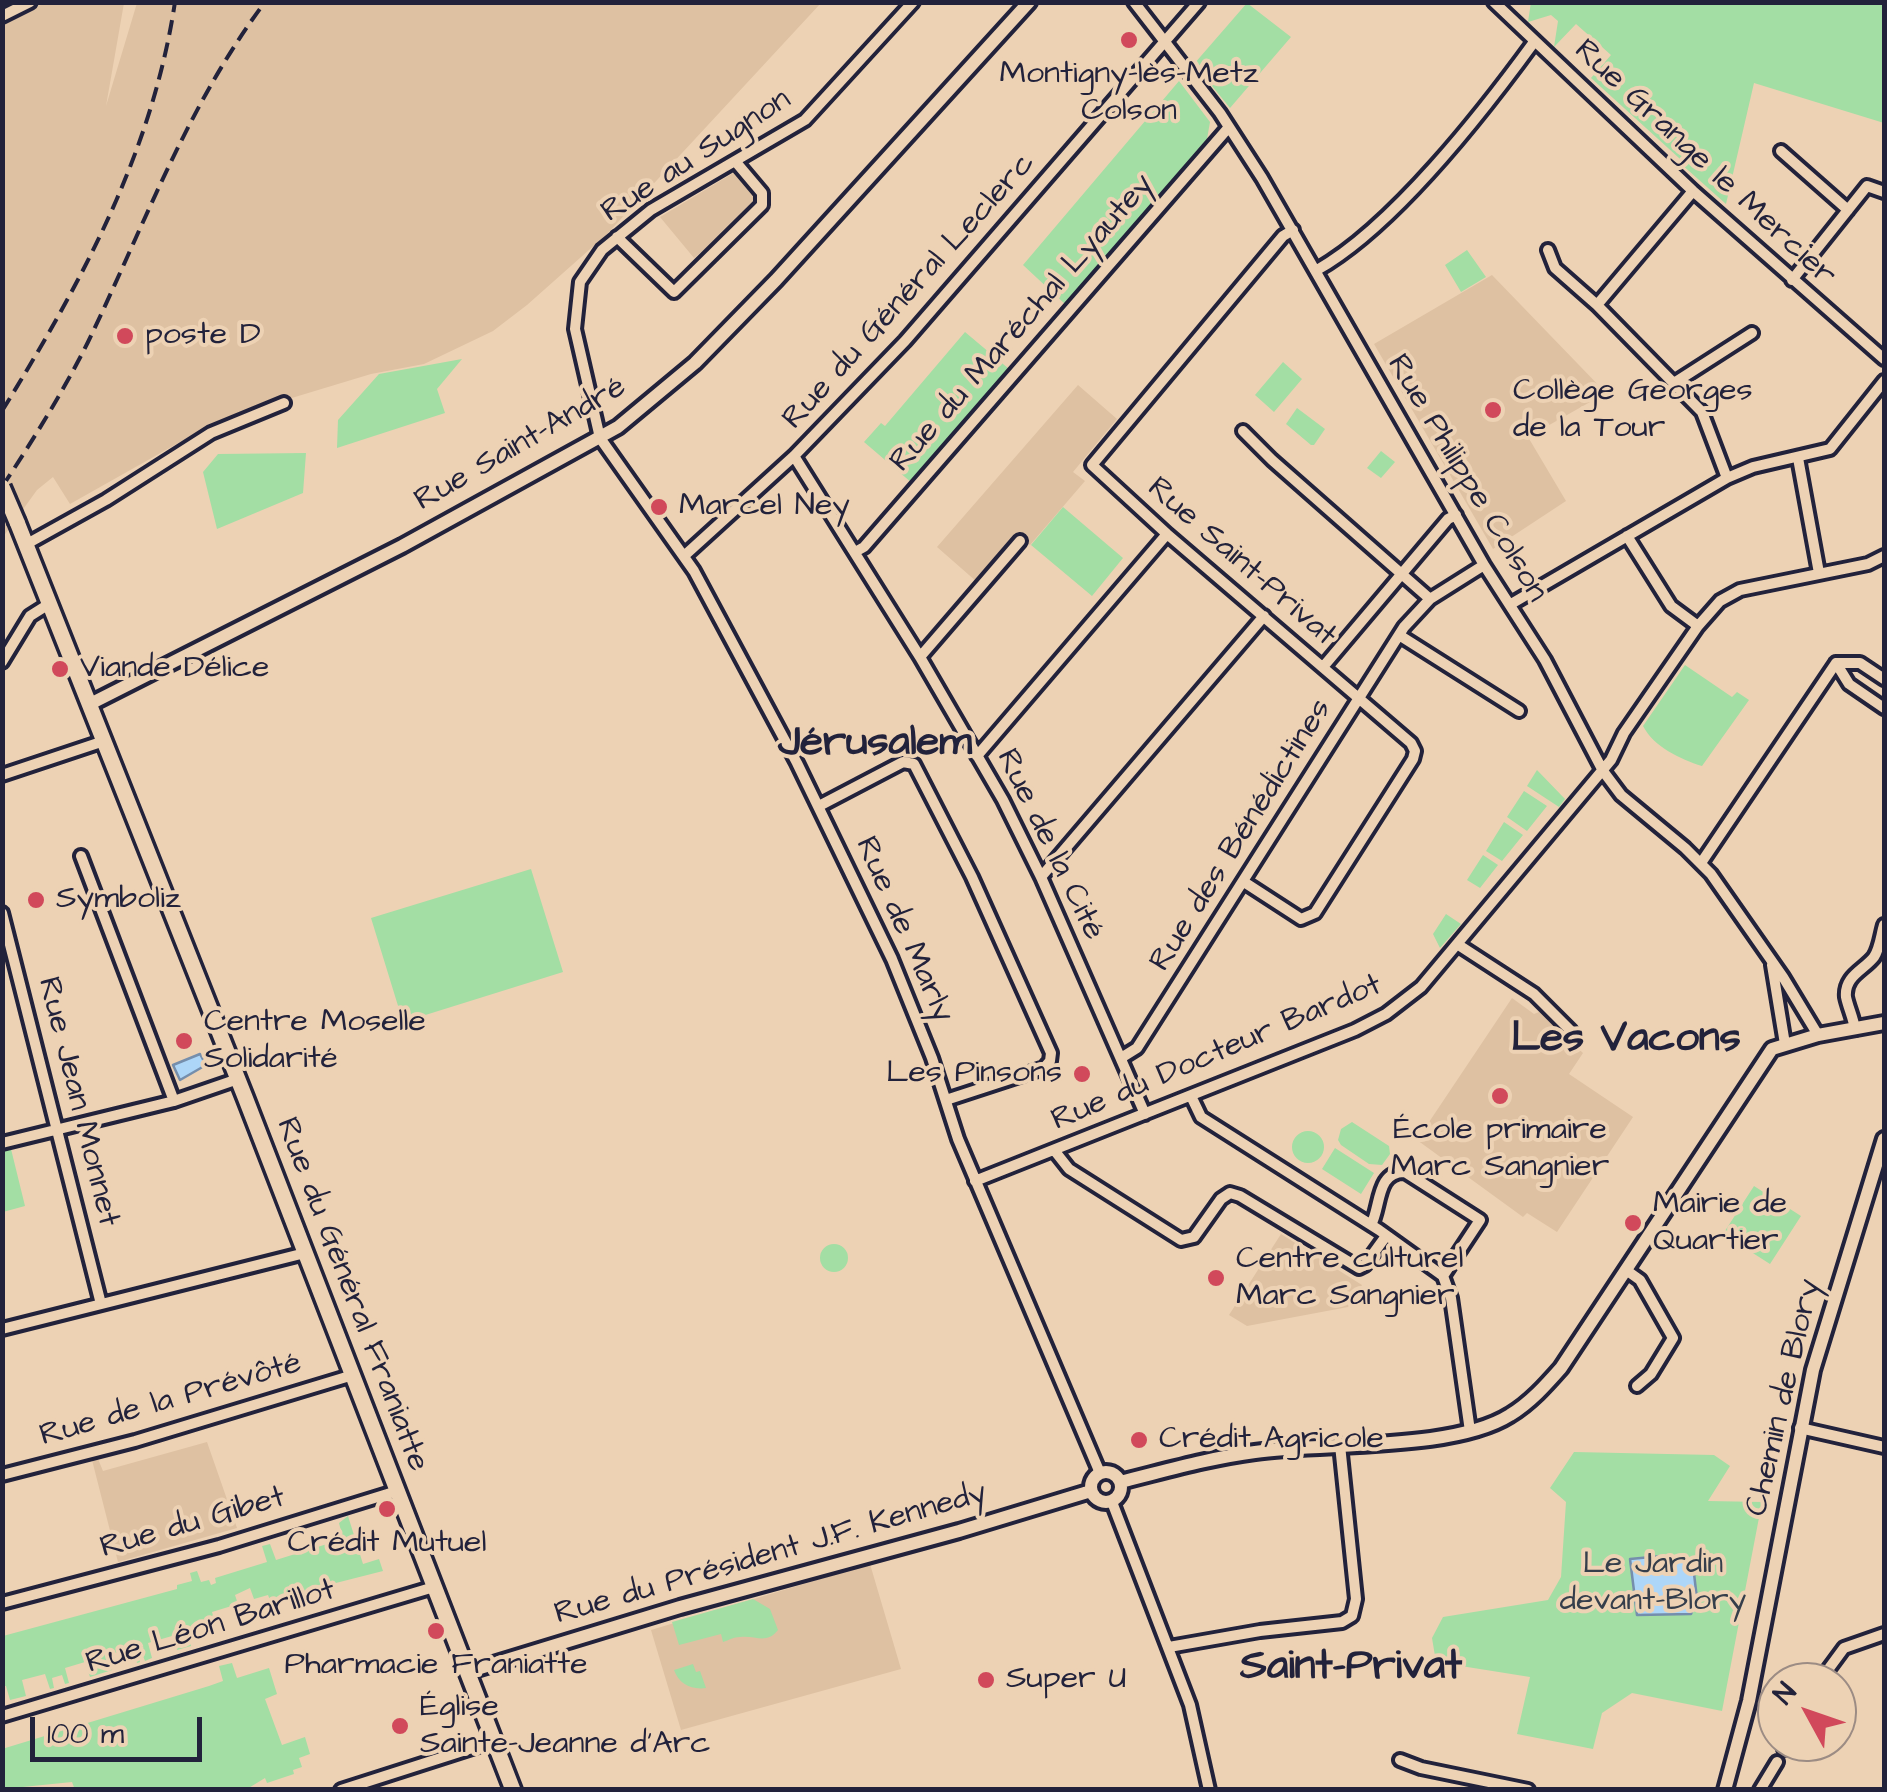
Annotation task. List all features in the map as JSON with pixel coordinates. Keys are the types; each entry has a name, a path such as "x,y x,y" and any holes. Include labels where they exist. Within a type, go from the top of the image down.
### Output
{"main road":[{"name":"Rue du Général Franiatte","path":"2,487 238,1078 512,1790"}],"street":[{"path":"3,14 30,2"},
{"name":"Rue au Sugnon","path":"600,438 578,344 575,312 580,282 590,264 651,210 805,120 913,2"},
{"name":"Rue Saint-André","path":"90,704 386,554 600,438 663,392 696,363 822,231 1029,2"},
{"name":"Rue Philippe Colson","path":"1134,2 1229,128 1317,270 1484,564 1546,660 1602,771 1621,795 1701,864 1734,905 1818,1036"},
{"name":"Rue du Général Leclerc","path":"684,556 794,456 905,342 1199,2"},
{"name":"Rue Grange le Mercier","path":"1494,2 1693,191 1884,359"},
{"path":"1317,270 1400,202 1497,92 1534,42"},
{"name":"Rue du Maréchal Lyautey","path":"856,552 1229,128"},
{"path":"1781,151 1848,210"},
{"path":"616,237 674,292 764,200 735,161"},
{"path":"1792,280 1867,186 1884,192"},
{"path":"1597,305 1693,191"},
{"name":"Rue Saint-Privat","path":"1244,882 1301,920 1309,919 1412,760 1414,751 1411,743 1092,465 1292,230"},
{"path":"1548,250 1555,268 1702,412 1727,478"},
{"path":"1674,383 1752,334"},
{"path":"1511,604 1727,478 1753,467 1830,449 1884,381"},
{"path":"26,544 106,500 212,433 284,403"},
{"path":"1243,430 1430,599"},
{"name":"Rue de Marly","path":"600,438 684,556 819,806 892,959 975,1181 1100,1473"},
{"name":"Rue de la Cité","path":"794,456 977,756 1041,877 1145,1114"},
{"path":"1798,458 1819,573"},
{"path":"1323,667 1448,519 1456,515"},
{"path":"977,756 1167,534"},
{"path":"1627,536 1672,606 1698,626"},
{"path":"920,657 1020,541"},
{"name":"Rue du Docteur Bardot","path":"975,1181 1386,1014 1422,987 1602,771 1624,732 1720,601 1740,590 1868,564 1884,556"},
{"name":"Rue des Bénédictines","path":"1121,1058 1137,1048 1399,635 1430,599 1484,564"},
{"path":"2,662 30,616 50,604"},
{"path":"1041,877 1264,616"},
{"path":"1399,635 1519,711"},
{"path":"1836,663 1860,663 1884,678"},
{"path":"1836,663 1849,684 1884,708"},
{"path":"1701,864 1836,663"},
{"path":"2,775 104,741"},
{"path":"819,806 903,762 914,764 972,877 1051,1053 1044,1068 946,1100"},
{"path":"81,856 174,1100"},
{"name":"Rue Jean Monnet","path":"2,913 100,1304"},
{"path":"1854,1029 1852,1010 1846,1000 1848,986 1874,957 1884,925"},
{"path":"1457,944 1534,994 1571,1031"},
{"name":"Rue Philippe Colson","path":"1772,964 1785,1044"},
{"path":"1120,1482 1203,1460 1254,1452 1446,1436 1510,1415 1540,1392 1561,1368 1772,1049 1884,1023"},
{"path":"2,1143 174,1100 238,1078"},
{"path":"1191,1096 1200,1117 1372,1225 1443,1276 1451,1298 1470,1431"},
{"name":"Chemin de Blory","path":"1725,1790 1749,1701 1800,1428 1826,1318 1884,1139"},
{"path":"1054,1150 1069,1169 1181,1240 1194,1237 1221,1198 1230,1193 1359,1268 1386,1236"},
{"path":"1372,1225 1378,1196 1396,1172 1406,1172 1480,1220 1443,1276"},
{"path":"2,1329 305,1253"},
{"path":"1626,1270 1640,1280 1673,1338 1651,1374 1637,1386"},
{"name":"Rue de la Prévôté","path":"2,1474 135,1440 353,1375"},
{"path":"1800,1428 1884,1447"},
{"path":"1169,1647 1216,1637 1342,1622 1352,1616 1356,1599 1340,1445"},
{"path":"1100,1473 1112,1473 1120,1482 1120,1493 1112,1502 1099,1502 1091,1491 1092,1480 1100,1473"},
{"name":"Rue du Gibet","path":"2,1603 219,1546 398,1491"},
{"name":"Rue du Président J.F. Kennedy","path":"467,1672 680,1607 1091,1491"},
{"path":"1112,1502 1190,1706 1209,1790"},
{"name":"Rue Léon Barillot","path":"2,1716 434,1587"},
{"path":"1834,1662 1844,1648 1884,1634"},
{"path":"341,1790 494,1741"},
{"path":"1400,1760 1528,1790"},
{"path":"1760,1790 1777,1762"}],"shaded area":[{"path":"45,3 124,3 106,106 137,3 821,3 607,234 493,331 424,364 371,374 219,420 70,504 53,477 37,490 3,537 2,23"},
{"path":"735,172 761,203 694,258 660,217"},
{"name":"Collège Georges de la Tour","path":"1492,275 1606,393 1528,437 1566,501 1493,549 1374,344"},
{"path":"1078,385 1117,419 1073,472 1085,481 1030,545 1017,535 977,582 937,547"},
{"path":"1512,998 1534,1014 1539,1012 1583,1053 1569,1074 1633,1117 1557,1232 1527,1213 1523,1217 1417,1140"},
{"path":"1281,1234 1362,1285 1348,1307 1247,1326 1229,1315"},
{"path":"207,1442 237,1528 118,1562 92,1460 98,1459 103,1471"},
{"path":"870,1564 901,1669 681,1730 651,1630"}],"green space":[{"path":"1531,2 1884,3 1884,123 1754,83 1726,204 1591,78 1611,55 1576,24 1554,47 1558,21 1551,15 1528,22"},
{"path":"1247,3 1291,37 1230,108 1194,64"},
{"path":"1179,81 1210,122 1207,139 1065,304 1023,265"},
{"path":"1467,250 1486,277 1461,292 1445,265"},
{"path":"965,332 1009,369 912,483 864,442 881,423 885,426"},
{"path":"462,359 437,389 445,413 337,448 338,420 379,374"},
{"path":"1283,362 1302,379 1274,412 1255,395"},
{"path":"1297,408 1325,429 1314,445 1286,424"},
{"path":"1381,451 1395,462 1381,478 1367,468"},
{"path":"306,453 303,493 217,529 203,472 218,454"},
{"path":"1063,507 1123,558 1092,596 1031,545"},
{"path":"1685,665 1732,697 1737,692 1749,700 1702,766 1668,751 1643,726"},
{"path":"1537,770 1565,799 1559,807 1527,786"},
{"path":"1524,791 1547,806 1527,831 1507,817"},
{"path":"1504,822 1523,835 1502,861 1486,851"},
{"path":"1483,855 1498,865 1480,888 1467,880"},
{"path":"531,869 563,972 403,1022 371,918"},
{"path":"1446,914 1461,924 1440,948 1433,934"},
{"path":"1352,1122 1389,1146 1390,1154 1382,1165 1369,1164 1341,1145 1341,1129"},
{"path":"1308,1131 1319,1136 1324,1147 1319,1158 1308,1163 1297,1158 1292,1147 1297,1136"},
{"path":"1335,1148 1374,1173 1361,1194 1322,1169"},
{"path":"11,1149 25,1206 3,1212 3,1151"},
{"path":"1754,1186 1801,1216 1770,1264 1723,1234"},
{"path":"834,1244 844,1248 848,1258 844,1268 834,1272 824,1268 820,1258 824,1248"},
{"name":"Le Jardin devant-Blory","path":"1574,1452 1714,1455 1730,1466 1708,1501 1762,1502 1722,1711 1632,1693 1602,1713 1593,1749 1517,1734 1530,1677 1436,1662 1432,1638 1443,1617 1548,1600 1561,1577 1566,1502 1550,1488"},
{"path":"348,1516 363,1564 379,1559 383,1571 324,1586 286,1601 270,1600 268,1595 254,1599 250,1588 235,1595 238,1604 212,1612 216,1626 206,1629 204,1623 201,1628 188,1629 191,1646 177,1650 172,1636 148,1643 152,1658 145,1661 141,1651 137,1663 132,1648 108,1655 112,1670 90,1677 85,1662 65,1668 69,1683 65,1684 62,1675 52,1678 54,1688 50,1689 45,1674 22,1680 26,1696 10,1700 3,1686 3,1636 177,1589 177,1585 192,1581 190,1573 197,1571 201,1582 209,1580 211,1585 216,1583 215,1578 267,1562 262,1546 270,1544 276,1560 343,1539 339,1523"},
{"path":"753,1599 770,1609 778,1630 774,1635 723,1642 721,1634 679,1645 672,1622"},
{"path":"232,1663 237,1678 269,1668 277,1694 265,1699 282,1745 305,1737 310,1754 299,1758 302,1767 293,1770 294,1774 267,1783 265,1778 247,1789 75,1790 72,1782 3,1789 2,1749 223,1681 219,1666"},
{"path":"693,1664 706,1688 686,1685 676,1675 674,1670"}],"water":[{"path":"200,1054 206,1065 180,1080 173,1065"},
{"path":"1680,1558 1693,1565 1697,1599 1691,1614 1637,1615 1630,1559"}],"railway":[{"path":"2,411 59,314 110,215 149,112 175,2"},
{"path":"2,487 78,361 189,125 265,2"}],"place":[{"name":"Montigny-lès-Metz Colson","path":"1129,40"},
{"name":"poste D","path":"125,336"},
{"name":"Collège Georges de la Tour","path":"1493,410"},
{"name":"Marcel Ney","path":"659,507"},
{"name":"Viande Délice","path":"60,669"},
{"name":"Symboliz","path":"36,900"},
{"name":"Centre Moselle Solidarité","path":"184,1041"},
{"name":"Les Pinsons","path":"1082,1074"},
{"name":"École primaire Marc Sangnier","path":"1500,1096"},
{"name":"Mairie de Quartier","path":"1633,1223"},
{"name":"Centre culturel Marc Sangnier","path":"1216,1278"},
{"name":"Crédit Agricole","path":"1139,1440"},
{"name":"Crédit Mutuel","path":"387,1509"},
{"name":"Pharmacie Franiatte","path":"436,1631"},
{"name":"Super U","path":"986,1680"},
{"name":"Église Sainte-Jeanne d'Arc","path":"400,1726"}],"district":[{"name":"Jérusalem","path":"875,745"},
{"name":"Les Vacons","path":"1626,1041"},
{"name":"Saint-Privat","path":"1351,1669"}]}
